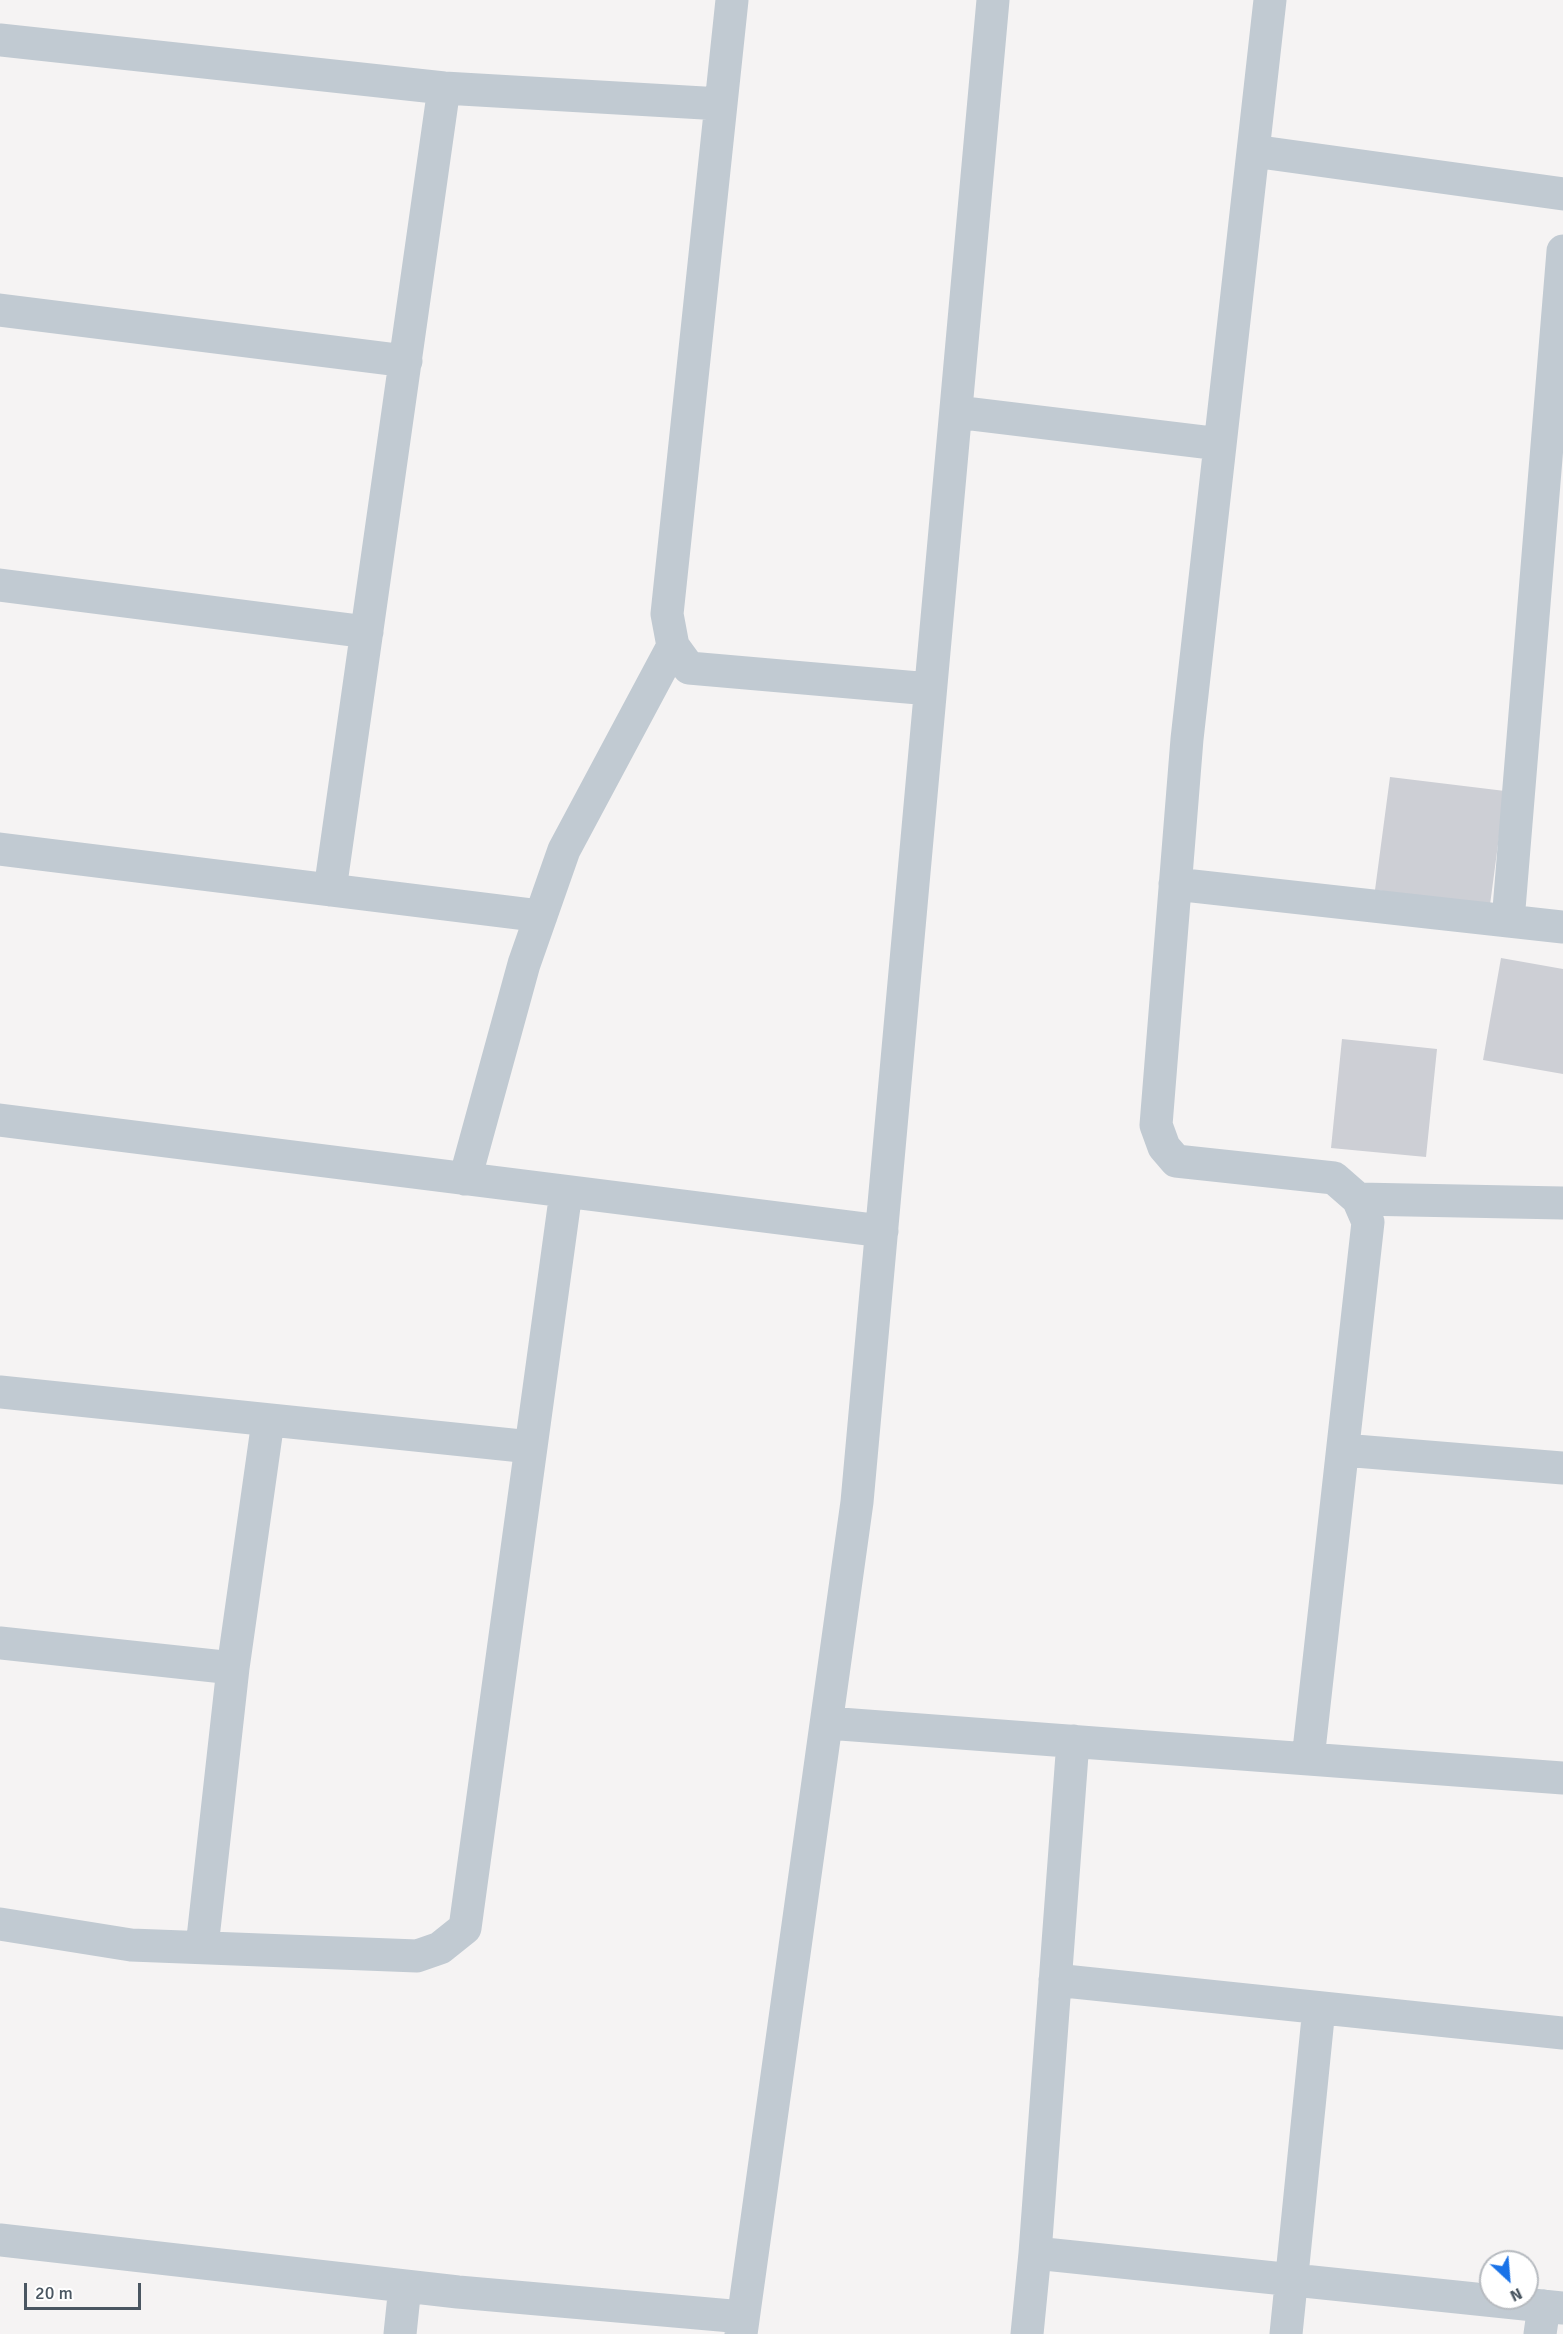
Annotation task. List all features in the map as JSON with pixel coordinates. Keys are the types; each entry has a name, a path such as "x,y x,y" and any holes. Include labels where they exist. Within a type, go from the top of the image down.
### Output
{"street":[{"path":"732,0 668,614 673,646 689,668 930,689"},
{"path":"0,2240 742,2326 857,1502 993,0"},
{"path":"1270,0 1186,739 1156,1125 1164,1147 1176,1161 1334,1179 1358,1199 1368,1222 1308,1759"},
{"path":"0,40 444,88 721,104"},
{"path":"330,890 444,88"},
{"path":"1253,151 1563,194"},
{"path":"1508,921 1563,251"},
{"path":"0,310 406,361"},
{"path":"956,412 1220,444"},
{"path":"0,585 367,632"},
{"path":"465,1179 524,964 564,850 673,646"},
{"path":"0,849 541,916"},
{"path":"1175,884 1563,927"},
{"path":"0,1120 882,1232"},
{"path":"0,1924 131,1945 417,1956 440,1948 465,1928 566,1192"},
{"path":"1358,1199 1563,1203"},
{"path":"0,1392 531,1448"},
{"path":"202,1947 233,1668 268,1421"},
{"path":"1343,1450 1563,1468"},
{"path":"0,1643 233,1668"},
{"path":"826,1723 1563,1778"},
{"path":"1027,2334 1073,1741"},
{"path":"1055,1980 1563,2033"},
{"path":"1286,2334 1319,2008"},
{"path":"1035,2253 1291,2279 1549,2316"},
{"path":"400,2334 405,2286"}],"building":[{"path":"1390,777 1505,791 1490,905 1375,890"},
{"path":"1501,958 1563,969 1563,1074 1483,1060"},
{"path":"1342,1039 1437,1049 1426,1157 1331,1148"}]}
